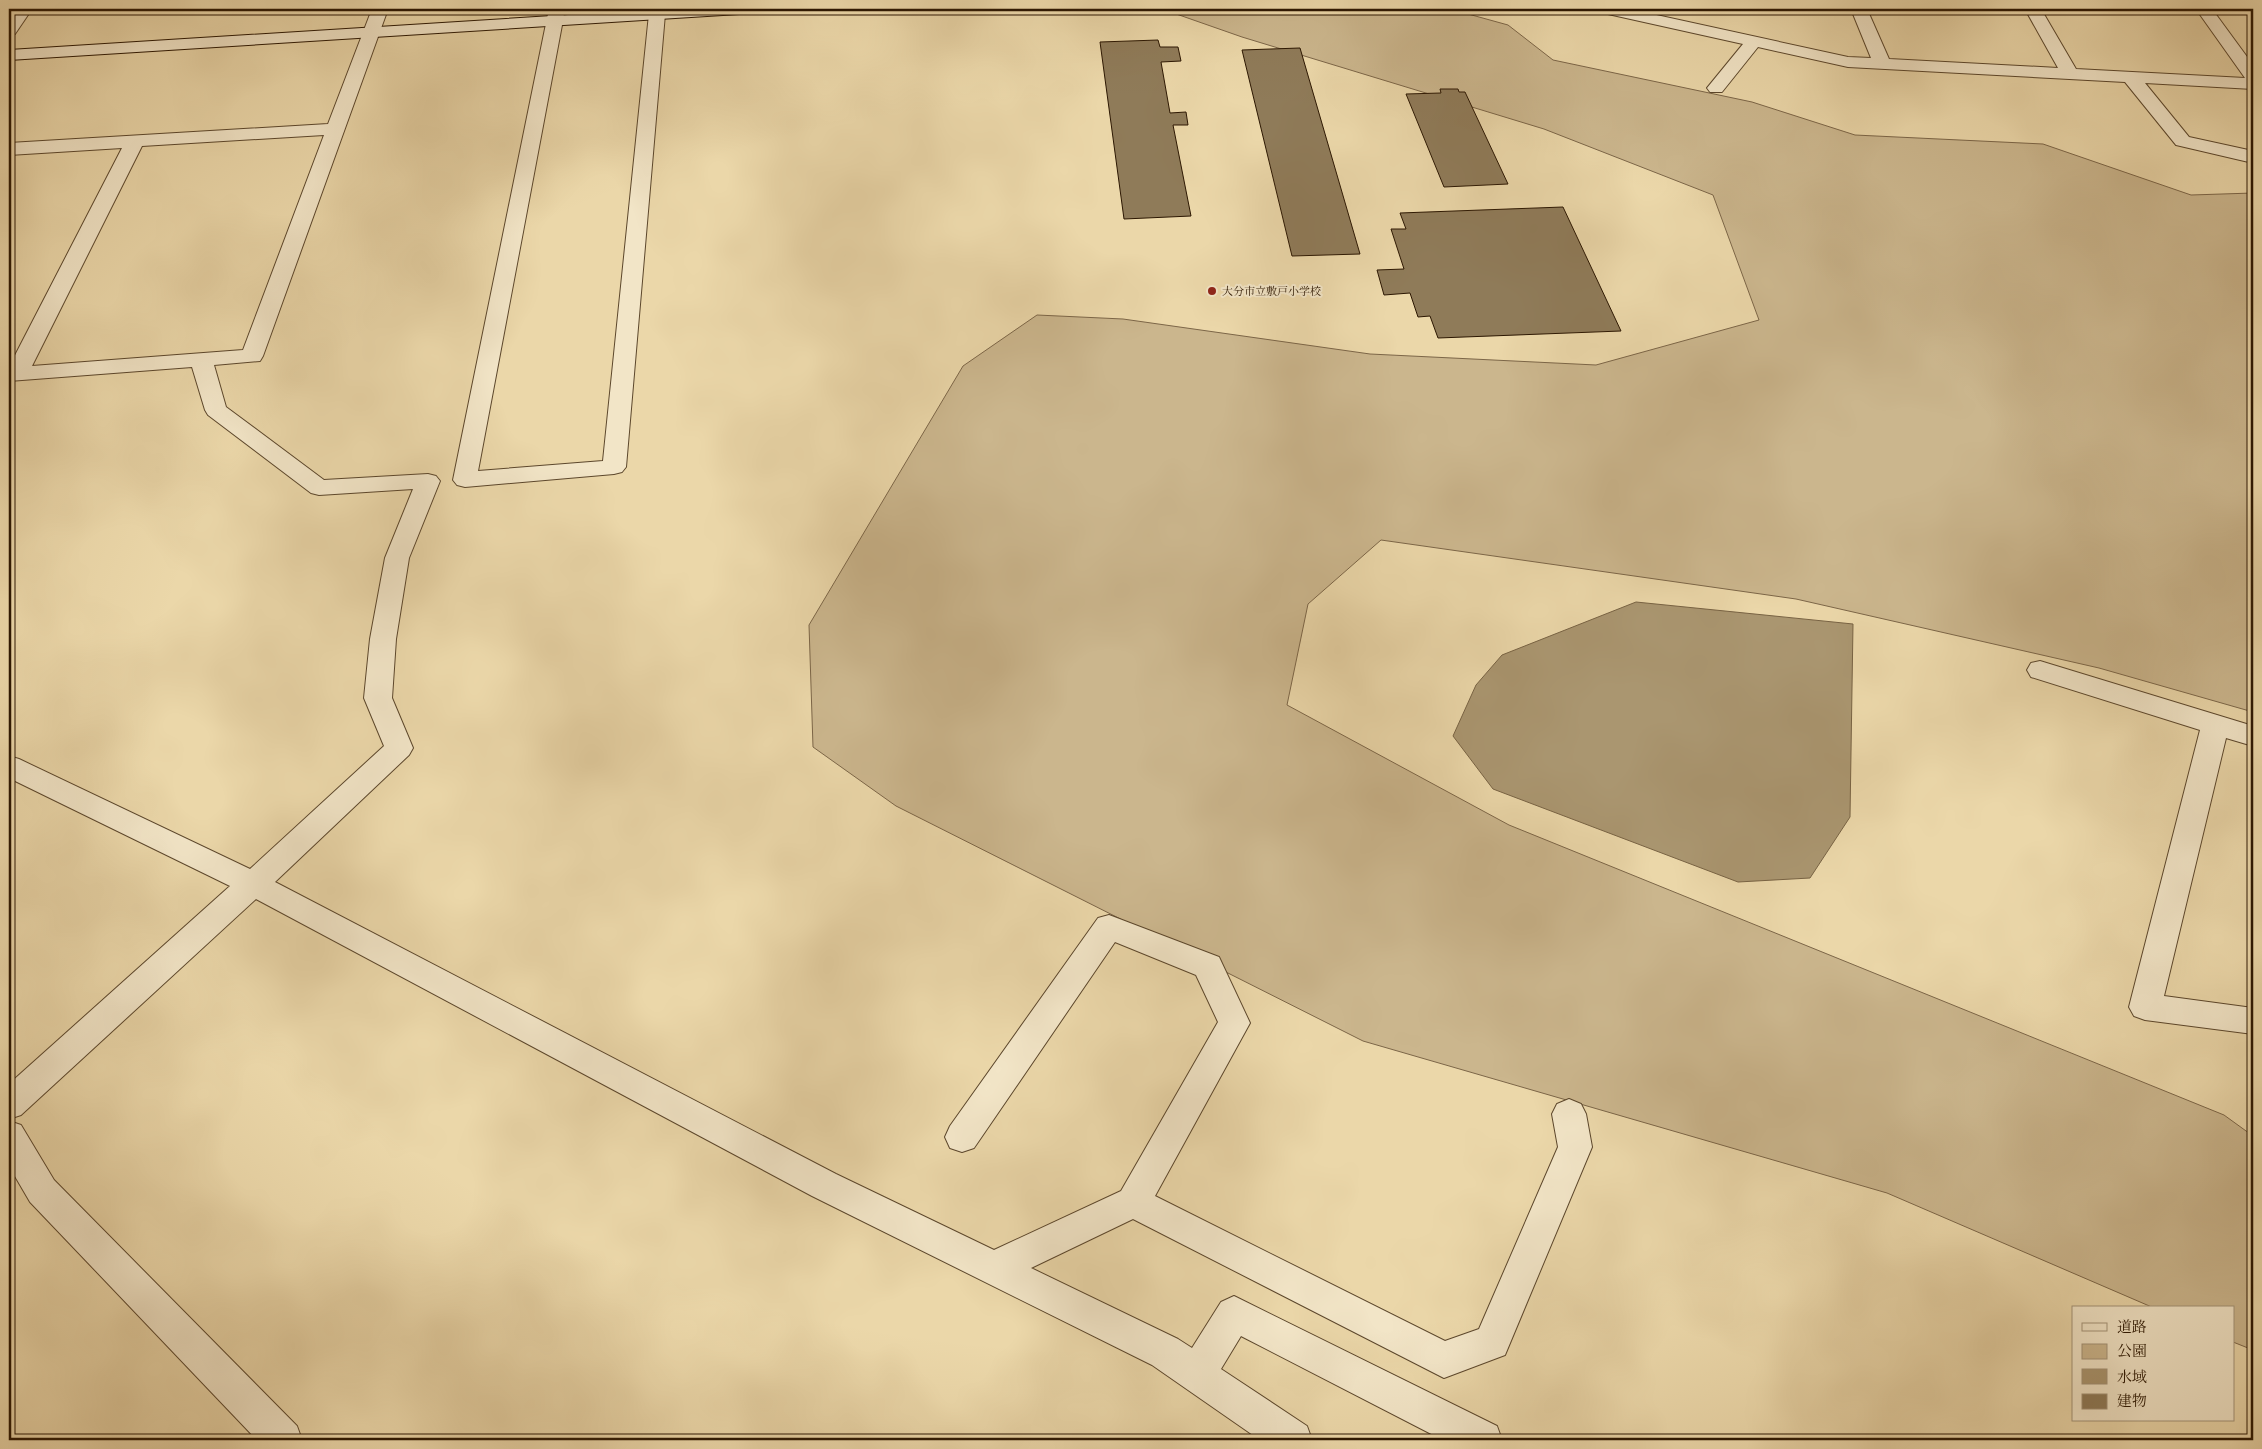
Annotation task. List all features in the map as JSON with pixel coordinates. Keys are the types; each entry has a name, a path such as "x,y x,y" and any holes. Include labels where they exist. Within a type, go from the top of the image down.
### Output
{"street":[{"path":"9,30 24,9"},
{"path":"13,374 252,356 380,9"},
{"path":"9,56 372,32 556,15 657,14 739,9"},
{"path":"1608,9 1848,62 2253,84"},
{"path":"1682,9 1684,26"},
{"path":"1859,9 1882,64"},
{"path":"2033,9 2070,74"},
{"path":"2204,9 2253,77"},
{"path":"556,15 465,480 614,467 657,14"},
{"path":"1716,88 1754,41"},
{"path":"2130,77 2183,142 2253,157"},
{"path":"9,149 336,129"},
{"path":"13,374 136,141"},
{"path":"9,1105 398,748 378,698 383,639 397,558 428,481 319,488 216,410 201,360"},
{"path":"2040,670 2253,736"},
{"path":"2215,724 2145,1008 2253,1021"},
{"path":"9,766 252,884 824,1185 1165,1352 1293,1440"},
{"path":"962,1137 1109,927 1208,966 1234,1023 1133,1202 993,1268"},
{"path":"1133,1202 1444,1360 1492,1342 1575,1147 1569,1114"},
{"path":"9,1136 42,1191 283,1440"},
{"path":"1197,1374 1234,1314 1483,1440"}],"green space":[{"path":"1162,9 1450,9 1508,25 1553,60 1752,102 1855,135 2043,144 2191,195 2253,193 2253,712 2099,668 1796,599 1381,540 1308,604 1287,705 1509,825 2224,1115 2253,1136 2253,1350 2234,1342 2234,1306 2149,1306 1887,1193 1363,1041 896,806 813,747 809,625 963,366 1037,315 1123,319 1370,354 1596,365 1759,320 1713,195 1544,129 1242,37"}],"water":[{"path":"1636,602 1853,624 1850,817 1810,878 1738,882 1493,789 1453,736 1476,685 1502,655"}],"building":[{"path":"1158,40 1160,47 1178,47 1181,61 1161,62 1170,113 1186,112 1188,125 1173,125 1191,216 1124,219 1100,42"},
{"path":"1300,48 1360,254 1292,256 1242,50"},
{"path":"1440,89 1458,89 1459,92 1465,92 1508,184 1444,187 1406,94 1441,93"},
{"path":"1563,207 1621,331 1438,338 1430,316 1418,317 1410,293 1384,295 1377,270 1404,269 1391,229 1406,229 1400,213"}],"place":[{"name":"大分市立敷戸小学校","path":"1212,291"}]}
